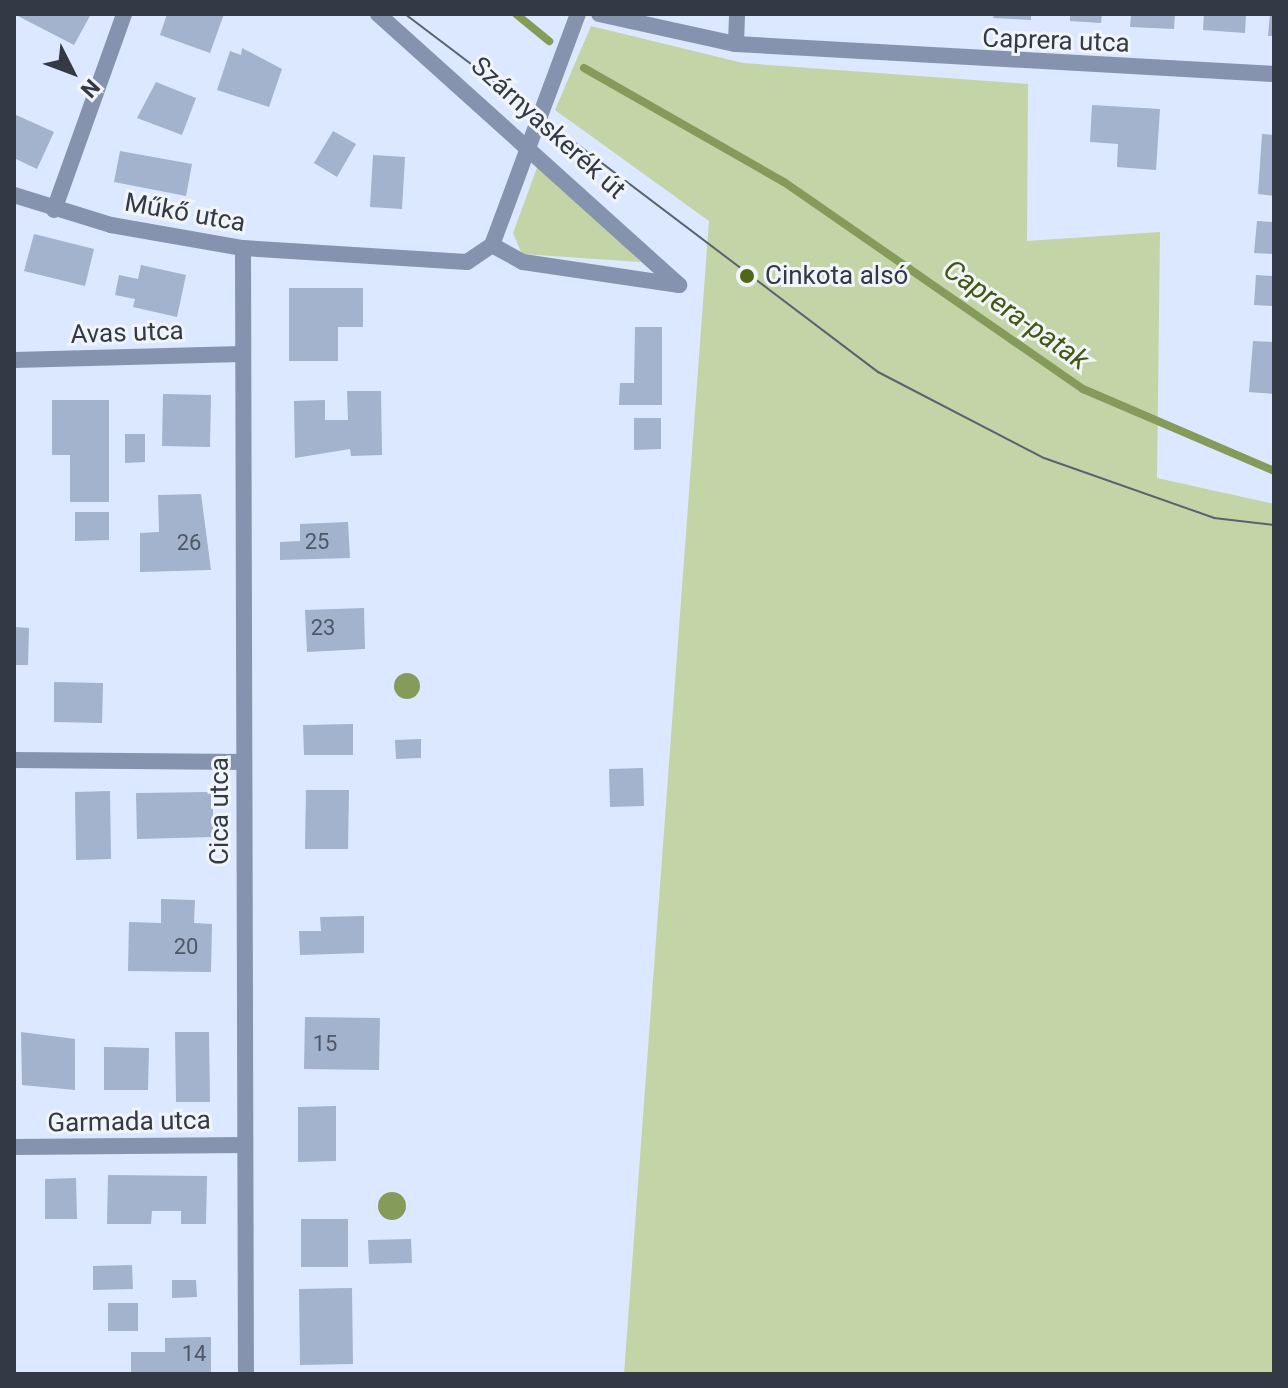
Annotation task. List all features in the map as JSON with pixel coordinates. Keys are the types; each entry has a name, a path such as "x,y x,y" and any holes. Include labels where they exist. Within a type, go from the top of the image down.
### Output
{"street":[{"path":"54,210 124,14"},
{"name":"Szárnyaskerék út","path":"378,14 525,143 679,285 523,262 492,245"},
{"path":"492,245 511,195 525,143 578,14"},
{"name":"Caprera utca","path":"599,14 736,44 1274,74"},
{"path":"736,44 737,14"},
{"name":"Műkő utca","path":"14,195 54,210 243,248 467,262 492,245"},
{"name":"Cica utca","path":"243,248 246,1374"},
{"name":"Avas utca","path":"14,360 242,354"},
{"path":"14,760 244,762"},
{"name":"Garmada utca","path":"14,1147 245,1145"}],"shaded area":[{"path":"591,26 743,63 1028,84 1027,241 1160,232 1157,478 1274,504 1274,1374 624,1374 709,221 555,110"},
{"path":"538,165 641,262 522,254 513,233"},
{"path":"407,673 416,677 420,686 416,695 407,699 398,695 394,686 398,677"},
{"path":"392,1192 402,1196 406,1206 402,1216 392,1220 382,1216 378,1206 382,1196"}],"building":[{"path":"14,14 91,14 74,45"},
{"path":"167,14 224,14 210,53 160,35"},
{"path":"994,14 1031,14 1031,20 993,18"},
{"path":"1070,14 1102,14 1101,23 1070,21"},
{"path":"1131,14 1175,14 1174,29 1130,27"},
{"path":"1204,14 1246,14 1245,33 1203,30"},
{"path":"1270,14 1274,14 1274,36 1268,36"},
{"path":"242,48 282,69 269,107 217,90 230,51 241,55"},
{"path":"156,82 196,98 182,135 137,118"},
{"path":"14,105 16,115 54,132 37,169 14,158"},
{"path":"1092,105 1160,109 1156,170 1117,167 1118,144 1090,142"},
{"path":"333,131 356,144 337,177 314,163"},
{"path":"1262,134 1274,135 1274,196 1258,194"},
{"path":"120,151 192,164 186,196 114,182"},
{"path":"373,155 405,157 402,209 370,207"},
{"path":"1257,221 1274,222 1274,254 1254,253"},
{"path":"34,234 94,249 85,286 24,271"},
{"path":"141,265 186,275 177,317 133,307 135,299 115,295 119,275 138,279"},
{"path":"1256,275 1274,276 1274,306 1254,305"},
{"path":"289,288 363,288 363,327 338,327 338,361 289,361"},
{"path":"635,327 662,327 662,405 619,405 620,383 634,383"},
{"path":"1253,341 1274,342 1274,394 1249,392"},
{"path":"347,391 381,391 382,455 351,456 350,449 295,458 294,401 325,400 325,420 348,420"},
{"path":"163,394 211,395 210,447 162,446"},
{"path":"52,400 109,400 109,502 70,502 70,455 52,455"},
{"path":"634,418 661,418 661,449 634,450"},
{"path":"125,434 145,434 145,462 125,463"},
{"path":"201,494 211,570 140,572 140,533 159,532 158,495"},
{"path":"75,512 109,512 109,540 75,541"},
{"path":"348,522 350,558 280,560 280,542 300,541 300,524"},
{"path":"364,608 365,649 307,652 305,610"},
{"path":"15,627 29,628 28,665 15,665"},
{"path":"54,682 103,683 102,723 54,722"},
{"path":"353,724 353,755 304,755 303,725"},
{"path":"421,739 421,758 396,759 395,740"},
{"path":"643,768 644,806 610,807 609,769"},
{"path":"306,790 349,790 348,849 305,849"},
{"path":"110,791 111,859 76,860 75,792"},
{"path":"213,792 213,837 137,839 136,793"},
{"path":"161,899 195,900 194,923 212,924 211,972 128,971 129,922 161,923"},
{"path":"364,916 364,953 300,955 299,931 321,931 320,917"},
{"path":"305,1017 380,1018 379,1070 304,1069"},
{"path":"21,1032 75,1039 75,1090 22,1085"},
{"path":"175,1032 209,1032 210,1102 176,1102"},
{"path":"104,1047 149,1048 148,1090 104,1090"},
{"path":"336,1106 336,1161 298,1162 298,1107"},
{"path":"108,1175 207,1176 206,1224 181,1224 181,1211 152,1211 151,1224 107,1224"},
{"path":"76,1178 77,1219 45,1219 45,1179"},
{"path":"301,1219 348,1219 348,1267 301,1267"},
{"path":"411,1239 412,1263 369,1264 368,1240"},
{"path":"132,1265 133,1289 93,1290 93,1266"},
{"path":"172,1280 196,1280 197,1297 172,1298"},
{"path":"352,1288 353,1364 300,1365 299,1289"},
{"path":"108,1303 138,1303 138,1331 108,1331"},
{"path":"211,1337 211,1373 131,1373 131,1352 165,1352 165,1338"}],"waterway":[{"name":"Caprera-patak","path":"516,14 549,41"},
{"name":"Caprera-patak","path":"584,68 784,182 1083,389 1274,471"}],"tram line":[{"path":"405,14 878,372 1044,458 1214,518 1274,525"}],"place":[{"name":"Cinkota alsó","path":"747,276"}]}
